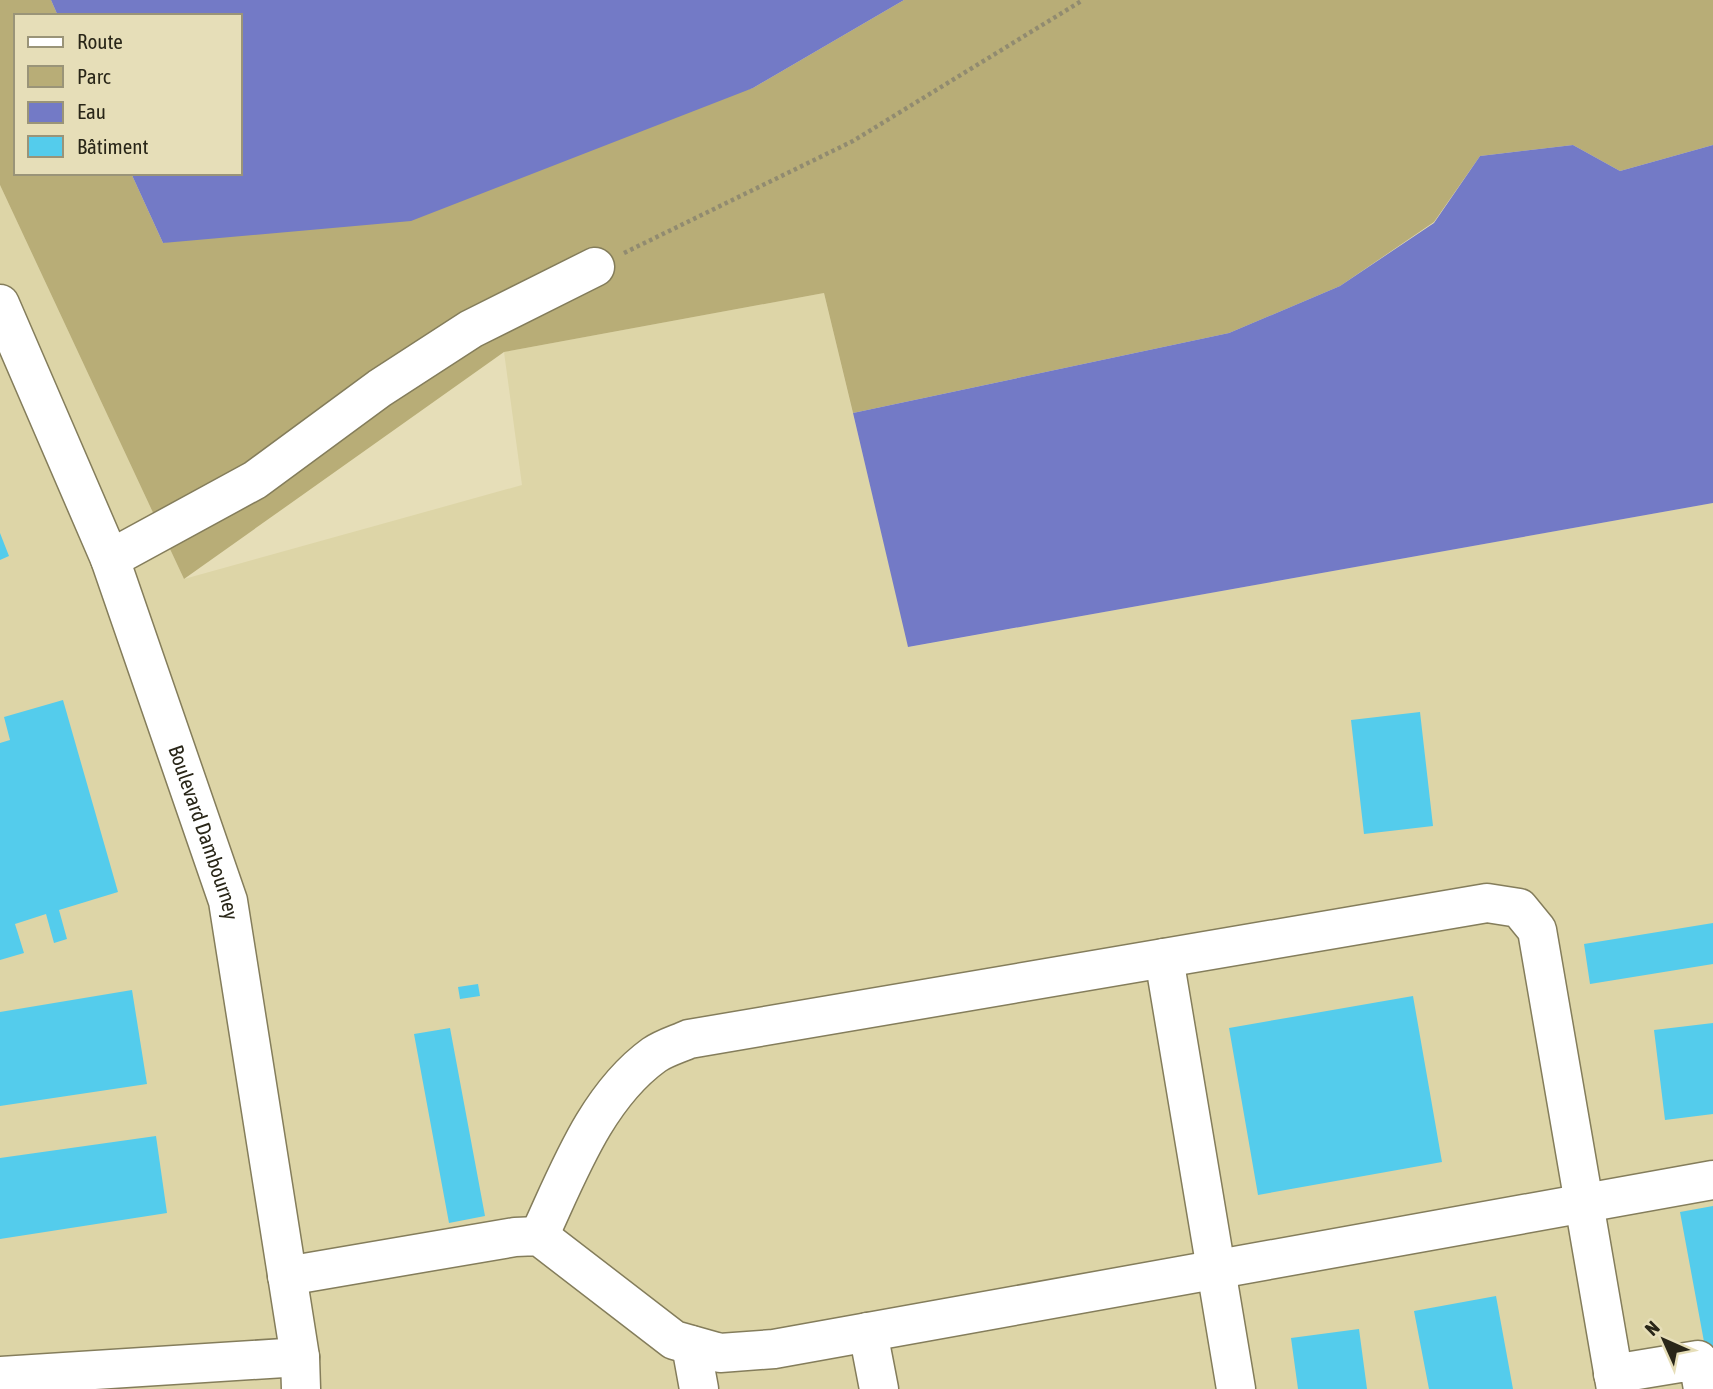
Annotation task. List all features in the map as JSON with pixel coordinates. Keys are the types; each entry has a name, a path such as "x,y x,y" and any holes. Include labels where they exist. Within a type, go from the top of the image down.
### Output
{"street":[{"path":"110,559 255,480 380,388 471,329 595,267"},
{"name":"Boulevard Dambourney","path":"0,304 110,559 228,901 300,1373"},
{"path":"539,1236 579,1152 616,1090 655,1054 689,1039 1487,903 1519,908 1537,930 1615,1382 1698,1360 1703,1389"},
{"path":"1164,958 1236,1389"},
{"path":"287,1276 515,1237 539,1236 674,1340 720,1353 774,1349 1713,1180"},
{"path":"869,1332 879,1389"},
{"path":"691,1345 699,1389"},
{"path":"0,1376 300,1373"}],"path":[{"path":"595,267 853,141 1083,0"}],"shaded area":[{"path":"0,185 184,579 522,485 504,352 824,293 909,647 1713,503 1713,1389 0,1389"}],"green space":[{"path":"0,0 51,0 57,14 14,14 14,175 132,175 163,243 753,88 904,0 1713,0 1713,145 1620,171 1573,145 1480,156 1434,222 1340,286 1229,333 853,413 824,293 504,352 184,579 0,185"}],"water":[{"path":"51,0 904,0 753,88 411,221 163,243 132,175 242,175 242,14 57,14"},
{"path":"1573,145 1620,171 1713,145 1713,503 908,647 853,413 1229,333 1340,286 1434,223 1480,156"}],"building":[{"path":"0,533 9,556 0,560"},
{"path":"63,700 118,892 59,910 67,939 54,943 46,914 15,924 24,953 0,960 0,743 10,740 4,717"},
{"path":"1420,712 1433,826 1364,834 1351,720"},
{"path":"1713,923 1713,964 1590,984 1584,944"},
{"path":"478,984 480,996 460,999 458,987"},
{"path":"132,990 147,1084 0,1106 0,1012"},
{"path":"1413,996 1442,1162 1258,1195 1229,1028"},
{"path":"1713,1023 1713,1114 1665,1120 1654,1030"},
{"path":"450,1028 485,1216 449,1223 414,1034"},
{"path":"156,1136 167,1213 0,1239 0,1158"},
{"path":"1713,1206 1713,1374 1710,1374 1680,1212"},
{"path":"1496,1296 1513,1389 1429,1389 1414,1311"},
{"path":"1359,1329 1367,1389 1298,1389 1291,1338"}]}
